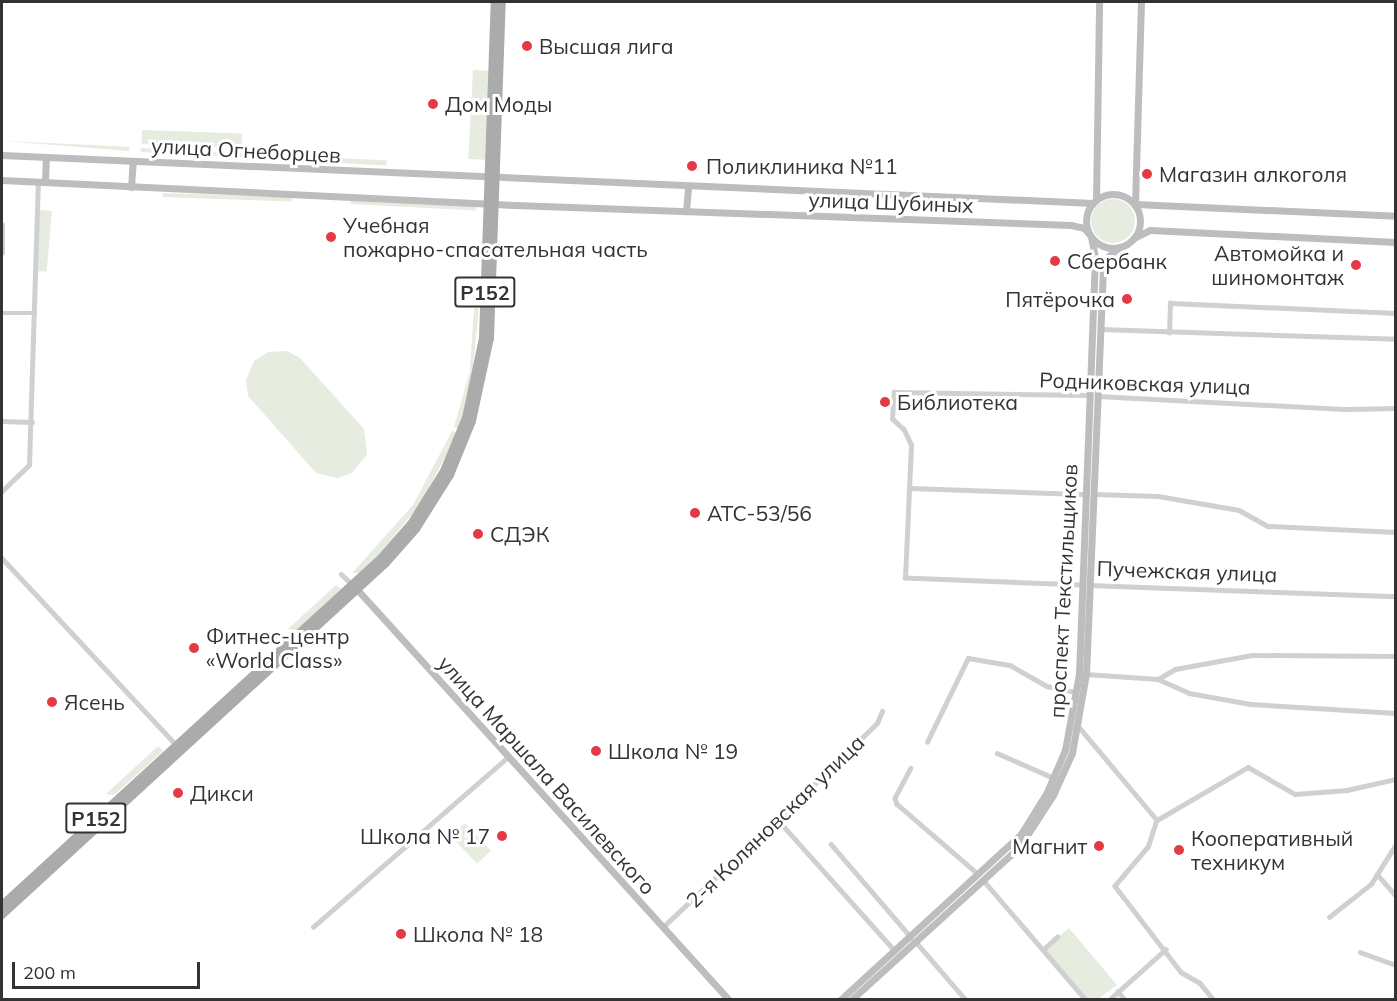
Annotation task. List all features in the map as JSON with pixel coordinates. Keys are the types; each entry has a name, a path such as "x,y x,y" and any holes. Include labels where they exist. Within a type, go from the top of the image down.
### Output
{"main road":[{"name":"Р152","path":"493,178 495,2"},
{"name":"Р152","path":"2,905 356,588 427,501 466,418 483,338 502,2"},
{"path":"1100,2 1094,202 1086,221 1090,236 1106,247 1119,247 1150,230 1395,242"},
{"path":"1134,238 1140,220 1135,204 1141,2"},
{"name":"улица Огнеборцев","path":"2,155 493,178"},
{"path":"42,182 46,157"},
{"path":"131,187 133,161"},
{"name":"улица Шубиных","path":"493,178 1094,202"},
{"name":"улица Огнеборцев","path":"2,180 492,204"},
{"path":"686,211 688,186"},
{"path":"1094,202 1114,194 1135,204 1395,216"},
{"name":"улица Шубиных","path":"492,204 1071,225 1084,228 1090,236"},
{"name":"проспект Текстильщиков","path":"851,999 913,940 1020,846 1042,814 1062,778 1075,726 1082,674 1093,396 1095,257 1090,236"},
{"name":"проспект Текстильщиков","path":"1093,396 1100,329 1103,261 1119,247"},
{"name":"улица Маршала Василевского","path":"356,588 729,999"},
{"name":"проспект Текстильщиков","path":"982,878 1021,834 1054,778 1075,726 1076,692 1082,674"},
{"name":"Р152","path":"2,915 178,747"},
{"name":"проспект Текстильщиков","path":"840,999 895,951 913,940"}],"street":[{"path":"2,491 29,465 42,182"},
{"path":"2,225 2,253"},
{"path":"1169,333 1170,303 1395,312"},
{"path":"2,313 35,313"},
{"path":"1100,329 1395,339"},
{"name":"Родниковская улица","path":"910,488 911,445 904,430 892,419 894,392 1093,396 1348,409 1395,408"},
{"path":"2,421 32,422"},
{"path":"910,488 1158,496 1239,510 1257,517 1268,526 1395,532"},
{"name":"Пучежская улица","path":"910,488 905,578 1395,596"},
{"path":"2,558 178,747"},
{"name":"улица Маршала Василевского","path":"341,574 356,588"},
{"path":"1158,679 1175,669 1252,655 1395,656"},
{"path":"927,742 968,658 1010,665 1047,686 1076,692"},
{"path":"1082,674 1158,679 1189,693 1250,704 1395,713"},
{"name":"2-я Коляновская улица","path":"663,927 778,820 877,723 882,711"},
{"path":"1075,726 1157,820"},
{"path":"997,753 1054,778"},
{"path":"313,927 508,757"},
{"path":"1214,999 1200,983 1181,972 1166,949 1115,886 1148,847 1157,820 1248,767 1295,794 1347,790 1395,779"},
{"path":"911,768 895,798 897,804 982,878 1086,999"},
{"path":"778,820 895,951"},
{"path":"831,844 966,999"},
{"path":"1329,917 1371,884 1395,844"},
{"path":"1377,874 1395,896"},
{"path":"1044,949 1057,937"},
{"path":"1109,999 1166,949"},
{"path":"1360,952 1395,965"},
{"path":"1118,991 1125,999"}],"shaded area":[{"path":"473,70 491,71 486,160 468,159"},
{"path":"142,130 242,133 241,147 142,144"},
{"path":"4,141 129,147 129,151"},
{"path":"141,148 295,156 295,160 141,152"},
{"path":"300,156 387,161 387,166 300,161"},
{"path":"163,193 292,198 292,201 163,197"},
{"path":"351,199 476,206 476,211 351,204"},
{"path":"1113,199 1128,206 1135,221 1128,236 1113,243 1098,236 1091,221 1098,206"},
{"path":"40,210 52,211 47,272 35,271"},
{"path":"479,307 471,389 459,429 454,427 470,371 474,308"},
{"path":"287,351 300,358 364,429 367,455 352,473 337,478 316,473 248,396 246,380 254,361 268,352"},
{"path":"452,431 458,433 419,506 377,556 359,573 352,573 413,505"},
{"path":"336,585 341,589 297,630 288,629"},
{"path":"158,746 163,751 114,795 106,794"},
{"path":"465,823 491,851 477,864 451,836"},
{"path":"1069,928 1117,985 1098,999 1086,999 1044,949"}],"place":[{"name":"Высшая лига","path":"527,46"},
{"name":"Дом Моды","path":"433,104"},
{"name":"Поликлиника №11","path":"692,166"},
{"name":"Магазин алкоголя","path":"1147,174"},
{"name":"Учебная пожарно-спасательная часть","path":"331,237"},
{"name":"Сбербанк","path":"1055,261"},
{"name":"Автомойка и шиномонтаж","path":"1356,265"},
{"name":"Пятёрочка","path":"1127,299"},
{"name":"Библиотека","path":"885,402"},
{"name":"АТС-53/56","path":"695,513"},
{"name":"СДЭК","path":"478,534"},
{"name":"Фитнес-центр «World Class»","path":"194,648"},
{"name":"Ясень","path":"52,702"},
{"name":"Школа № 19","path":"596,751"},
{"name":"Дикси","path":"178,793"},
{"name":"Школа № 17","path":"502,836"},
{"name":"Магнит","path":"1099,846"},
{"name":"Кооперативный техникум","path":"1179,850"},
{"name":"Школа № 18","path":"401,934"}]}
